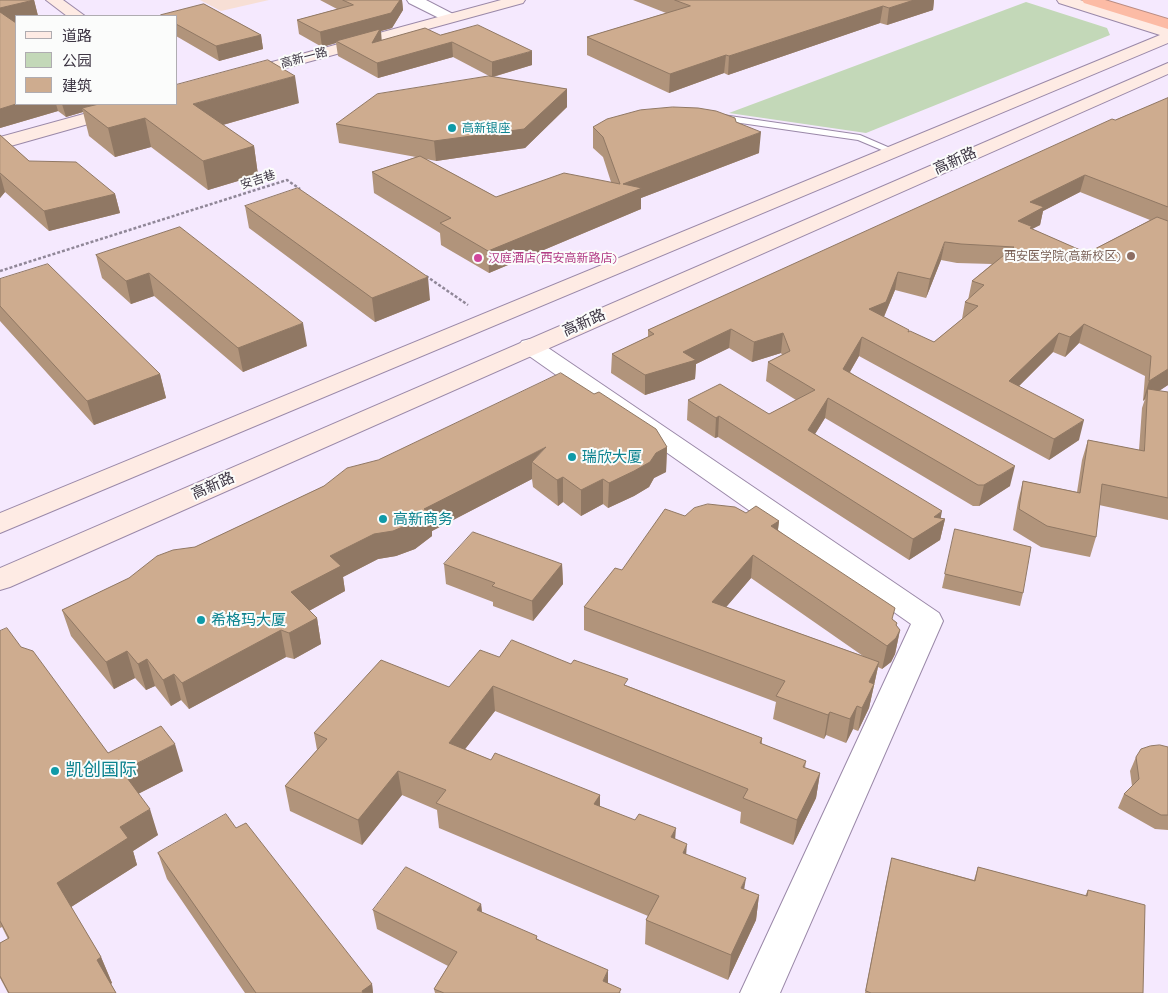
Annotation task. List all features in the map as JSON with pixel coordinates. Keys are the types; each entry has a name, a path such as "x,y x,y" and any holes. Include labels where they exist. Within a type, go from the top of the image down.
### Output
{"highway":[{"path":"1089,0 1168,24"},
{"path":"1114,0 1168,16"}],"main road":[{"path":"52,0 75,15"},
{"name":"高新一路","path":"180,88 518,0"},
{"path":"1064,0 1168,32"},
{"path":"0,524 1168,37"},
{"name":"高新路","path":"0,580 530,346 1168,68"},
{"path":"0,143 135,105"}],"street":[{"path":"414,0 450,18"},
{"path":"530,346 928,621 760,993"}],"lane":[{"path":"706,115 860,138 892,151"}],"path":[{"name":"安吉巷","path":"0,271 286,180 303,191"},
{"path":"424,275 490,320"}],"shaded area":[{"path":"200,0 269,0 221,11"}],"green space":[{"path":"1026,2 1107,28 1110,35 866,133 729,113"}],"building":[{"path":"0,0 34,0 0,8"},
{"path":"343,0 400,0 391,13 320,32 297,20 353,5"},
{"path":"675,0 914,0 889,8 883,6 670,74 587,37 690,6"},
{"path":"204,4 261,35 216,46 178,25 178,15 161,15"},
{"path":"0,12 15,22 15,104 0,109"},
{"path":"478,25 532,51 492,62 452,42 377,63 336,41 380,29 372,43 425,28 440,35"},
{"path":"268,60 295,76 193,104 254,146 203,161 145,118 108,128 82,108 95,105 178,105 178,84"},
{"path":"489,76 567,89 524,129 434,141 336,124 377,94"},
{"path":"1168,98 1168,207 1085,175 1030,202 1044,207 1018,221 1087,253 1157,217 1168,221 1168,369 1149,381 1151,356 1084,324 1070,337 1059,333 1009,381 1084,420 1054,439 862,337 843,369 1015,466 984,485 978,485 828,398 808,430 942,511 934,517 945,519 913,539 719,416 716,418 688,400 720,384 769,414 815,390 768,362 790,351 783,333 754,342 731,329 683,352 696,360 645,375 612,354 654,334 648,330 1112,119 1115,120","holes":["945,242 1014,247 972,281 984,285 965,302 978,306 934,342 910,331 908,332 909,330 869,309 886,302 898,272 930,279"]},
{"path":"673,107 716,111 735,118 736,122 761,132 623,184 642,188 488,251 440,223 451,218 372,172 420,156 496,197 564,173 620,184 603,137 593,127 607,119 640,110"},
{"path":"0,135 29,161 76,162 115,194 44,211 0,173"},
{"path":"298,188 428,277 372,298 245,206"},
{"path":"180,227 303,323 238,348 149,273 126,281 96,255"},
{"path":"48,264 160,374 87,401 0,306 0,279"},
{"path":"561,373 594,394 599,392 656,429 667,447 656,453 650,462 634,471 609,483 603,479 581,490 563,477 557,480 532,462 546,447 424,509 430,511 412,523 393,531 374,534 330,556 341,566 291,592 317,618 289,633 281,630 182,683 174,674 163,680 147,659 138,664 127,651 106,662 62,610 129,578 157,556 173,550 195,547 324,486 347,468 378,460"},
{"path":"1148,389 1168,392 1168,498 1102,484 1096,537 1047,526 1019,509 1023,481 1080,493 1088,440 1144,451"},
{"path":"708,504 735,507 746,513 756,506 779,521 771,526 895,608 892,619 897,623 896,625 900,630 896,638 887,646 753,555 712,602 879,662 869,682 874,684 862,708 857,706 850,719 830,712 828,715 776,696 785,681 584,607 615,568 622,570 665,509 685,516 694,508"},
{"path":"955,529 1031,547 1023,593 945,574"},
{"path":"473,532 562,564 532,601 492,586 495,583 444,564"},
{"name":"凯创国际","path":"7,628 21,647 33,651 108,753 161,726 175,744 122,771 150,809 120,827 128,838 57,883 101,957 97,960 116,993 9,993 0,976 0,943 9,938 0,921 0,631"},
{"path":"512,640 571,664 574,660 628,679 624,685 762,738 760,743 806,761 803,767 820,773 797,820 743,798 748,789 493,686 449,743 491,760 495,753 600,795 594,804 635,820 639,814 676,828 671,837 687,844 683,853 746,878 741,888 759,895 731,955 646,920 659,896 436,803 446,790 398,771 358,820 285,786 327,739 314,733 381,660 449,687 480,650 499,657"},
{"path":"1160,745 1168,747 1168,815 1161,815 1124,794 1139,779 1136,757 1141,749"},
{"path":"226,814 236,828 246,823 372,984 362,991 363,993 256,993 158,853"},
{"path":"892,858 975,881 978,867 1087,896 1088,890 1145,905 1143,993 871,993 866,991"},
{"path":"406,867 481,904 477,910 537,936 536,939 608,970 603,981 621,989 619,993 444,993 434,989 457,952 373,910"}],"place":[{"name":"高新银座","path":"452,128"},
{"name":"西安医学院(高新校区)","path":"1131,256"},
{"name":"汉庭酒店(西安高新路店)","path":"478,258"},
{"name":"瑞欣大厦","path":"572,457"},
{"name":"高新商务","path":"383,519"},
{"name":"希格玛大厦","path":"201,620"},
{"name":"凯创国际","path":"55,771"}]}
